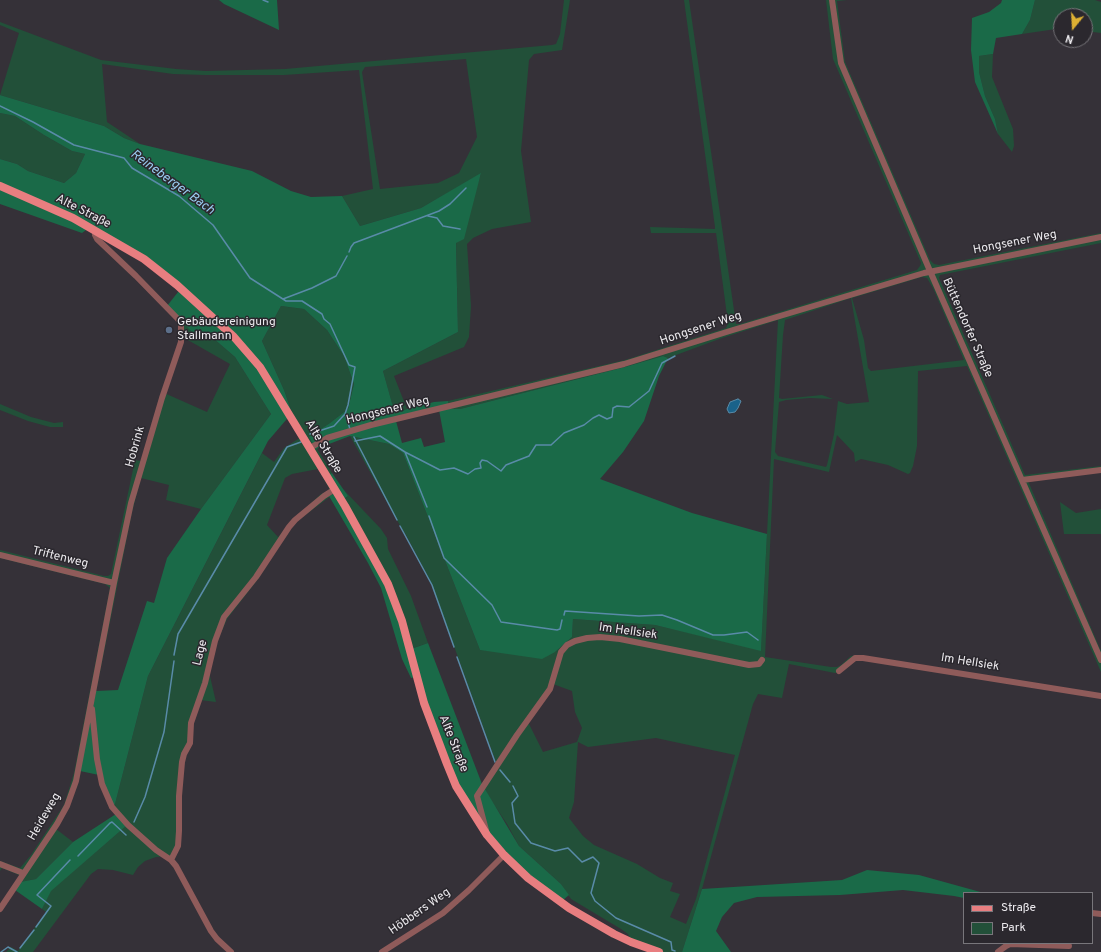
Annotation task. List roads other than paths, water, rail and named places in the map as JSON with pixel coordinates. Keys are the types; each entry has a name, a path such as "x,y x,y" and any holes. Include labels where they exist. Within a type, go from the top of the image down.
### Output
{"main road":[{"name":"Alte Straße","path":"0,186 73,218 144,259 177,285 234,337 260,367 335,489 388,584 402,621 424,703 446,764 456,786 487,835 504,855 528,878 586,918 631,942 659,952"}],"street":[{"name":"Büttendorfer Straße","path":"832,0 841,63 930,271 1101,660"},
{"name":"Hobrink","path":"91,704 131,503 162,398 180,346 182,334 181,323 177,318 97,239 97,232"},
{"name":"Hongsener Weg","path":"310,448 327,438 371,425 624,364 930,271 1101,237"},
{"path":"1022,480 1101,470"},
{"name":"Lage","path":"171,860 178,846 179,796 182,762 184,754 190,743 191,723 205,683 215,641 224,617 256,577 288,527 324,496 335,489"},
{"name":"Triftenweg","path":"0,555 114,583"},
{"name":"Im Hellsiek","path":"531,714 550,688 561,652 567,645 587,638 600,637 620,639 749,665 759,664 762,660"},
{"name":"Im Hellsiek","path":"839,671 856,658 863,658 1101,696"},
{"path":"91,704 97,759 102,784 112,807 128,825 156,850 171,860 176,866 214,935 231,952"},
{"name":"Heideweg","path":"0,909 57,824 67,806 76,781 91,704"},
{"name":"Alte Straße","path":"487,835 476,796 531,714"},
{"name":"Höbbers Weg","path":"382,952 443,913 469,890 504,855"},
{"path":"0,864 23,874"},
{"path":"998,952 1010,944 1069,947"}],"water":[{"path":"738,399 741,401 738,408 735,412 729,413 727,409 730,402"}],"waterway":[{"path":"263,0 268,2"},
{"name":"Reineberger Bach","path":"0,106 33,122 74,145 124,158 132,168 179,196 213,225 250,278 286,301 302,301 322,314 324,319 330,324 349,365 355,367 345,414 350,429"},
{"path":"349,252 354,243 439,211 450,204 466,188"},
{"path":"428,216 437,218 443,226 460,229"},
{"path":"283,299 312,288 336,276 347,256"},
{"path":"405,452 440,470 454,468 468,474 475,469 481,468 480,463 482,460 487,461 501,471 506,465 529,456 536,445 551,445 564,433 584,425 599,415 607,419 612,417 613,408 617,406 629,407 649,391 662,363 675,356"},
{"path":"310,434 334,426 345,414"},
{"path":"355,441 380,436 405,452 427,507"},
{"name":"Reineberger Bach","path":"354,437 397,520"},
{"path":"174,655 178,634 287,447 301,442"},
{"path":"429,516 444,558 492,605 501,622 557,630 560,629 562,620"},
{"name":"Reineberger Bach","path":"400,526 432,585 454,647"},
{"path":"564,615 565,611 639,616 662,615 713,635 747,632 758,640"},
{"name":"Reineberger Bach","path":"457,657 495,762"},
{"path":"134,822 145,797 164,732 174,661"},
{"name":"Reineberger Bach","path":"500,770 510,782"},
{"name":"Reineberger Bach","path":"513,786 518,796 512,803 515,823 531,843 555,851 568,848 582,862 593,857 599,863 591,893 595,901 616,918 671,942 672,950 675,951"},
{"path":"78,856 112,822 126,835"},
{"path":"36,927 51,906 37,895 70,860"},
{"path":"20,948 34,930"},
{"path":"1,952 8,947 17,952"}],"place":[{"name":"Gebäudereinigung Stallmann","path":"169,330"}]}
